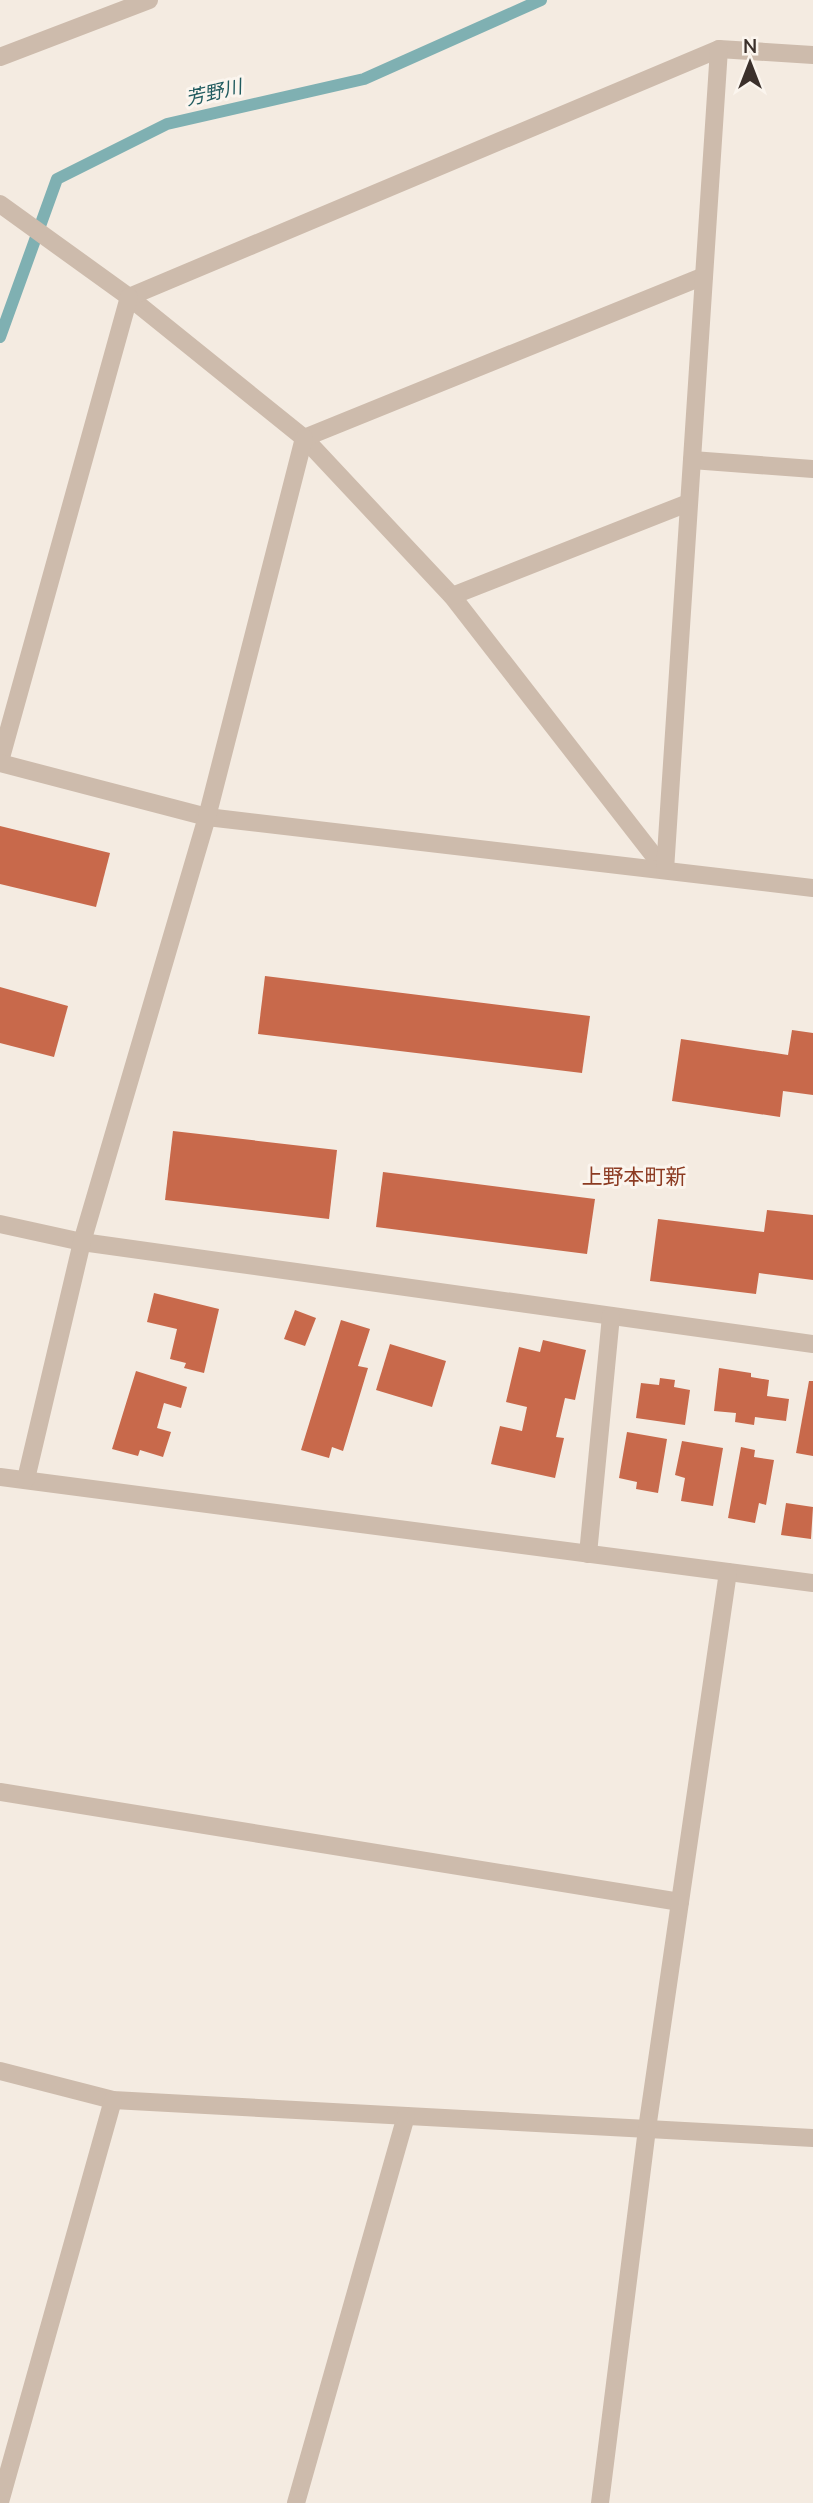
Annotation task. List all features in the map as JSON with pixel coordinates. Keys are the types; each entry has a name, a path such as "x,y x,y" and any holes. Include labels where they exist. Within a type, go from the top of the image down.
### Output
{"street":[{"path":"0,57 149,0"},
{"path":"665,870 719,49"},
{"path":"129,297 719,49 813,55"},
{"path":"0,204 129,297 304,438 452,596 665,870"},
{"path":"304,438 704,276"},
{"path":"129,297 0,762 207,817 813,888"},
{"path":"26,1479 82,1242 207,817 304,438"},
{"path":"692,460 813,468"},
{"path":"452,596 688,503"},
{"path":"0,1224 82,1242 813,1344"},
{"path":"588,1554 611,1316"},
{"path":"0,1477 813,1583"},
{"path":"600,2503 647,2129 727,1572"},
{"path":"0,1791 680,1902"},
{"path":"0,2071 113,2100 813,2138"},
{"path":"2,2491 113,2100"},
{"path":"296,2503 406,2116"}],"building":[{"path":"0,826 110,853 96,907 0,884"},
{"path":"265,976 590,1016 582,1073 258,1034"},
{"path":"0,987 68,1006 54,1057 0,1043"},
{"path":"792,1030 813,1033 813,1095 783,1091 780,1117 672,1101 681,1039 788,1055"},
{"path":"173,1131 337,1150 329,1219 165,1200"},
{"path":"383,1172 595,1199 587,1254 376,1227"},
{"path":"767,1210 813,1215 813,1280 759,1273 756,1294 650,1281 658,1219 764,1232"},
{"path":"154,1293 219,1309 204,1373 184,1368 186,1363 170,1359 177,1329 147,1322"},
{"path":"295,1310 316,1318 305,1346 284,1339"},
{"path":"341,1320 370,1329 358,1366 368,1368 343,1451 332,1447 329,1458 301,1450"},
{"path":"543,1340 586,1350 575,1400 565,1398 556,1437 564,1438 555,1478 491,1464 500,1426 522,1431 527,1407 506,1402 519,1347 540,1352"},
{"path":"390,1344 446,1361 432,1407 376,1390"},
{"path":"719,1368 751,1373 751,1377 769,1380 767,1396 789,1399 786,1421 755,1417 754,1425 735,1422 736,1413 714,1411"},
{"path":"136,1371 187,1387 181,1408 164,1403 157,1428 171,1432 163,1457 140,1450 138,1456 112,1449"},
{"path":"660,1378 675,1380 674,1387 690,1390 685,1425 636,1418 641,1383 659,1385"},
{"path":"809,1381 813,1381 813,1456 796,1453"},
{"path":"627,1432 667,1439 658,1493 636,1489 637,1482 619,1478"},
{"path":"682,1441 723,1448 713,1506 681,1501 685,1478 675,1475"},
{"path":"741,1447 755,1450 754,1457 774,1460 766,1505 759,1503 755,1523 728,1518"},
{"path":"786,1503 813,1507 811,1539 781,1535"}],"waterway":[{"name":"芳野川","path":"0,337 57,179 167,124 364,79 541,0"}],"district":[{"name":"上野本町新","path":"634,1177"}]}
